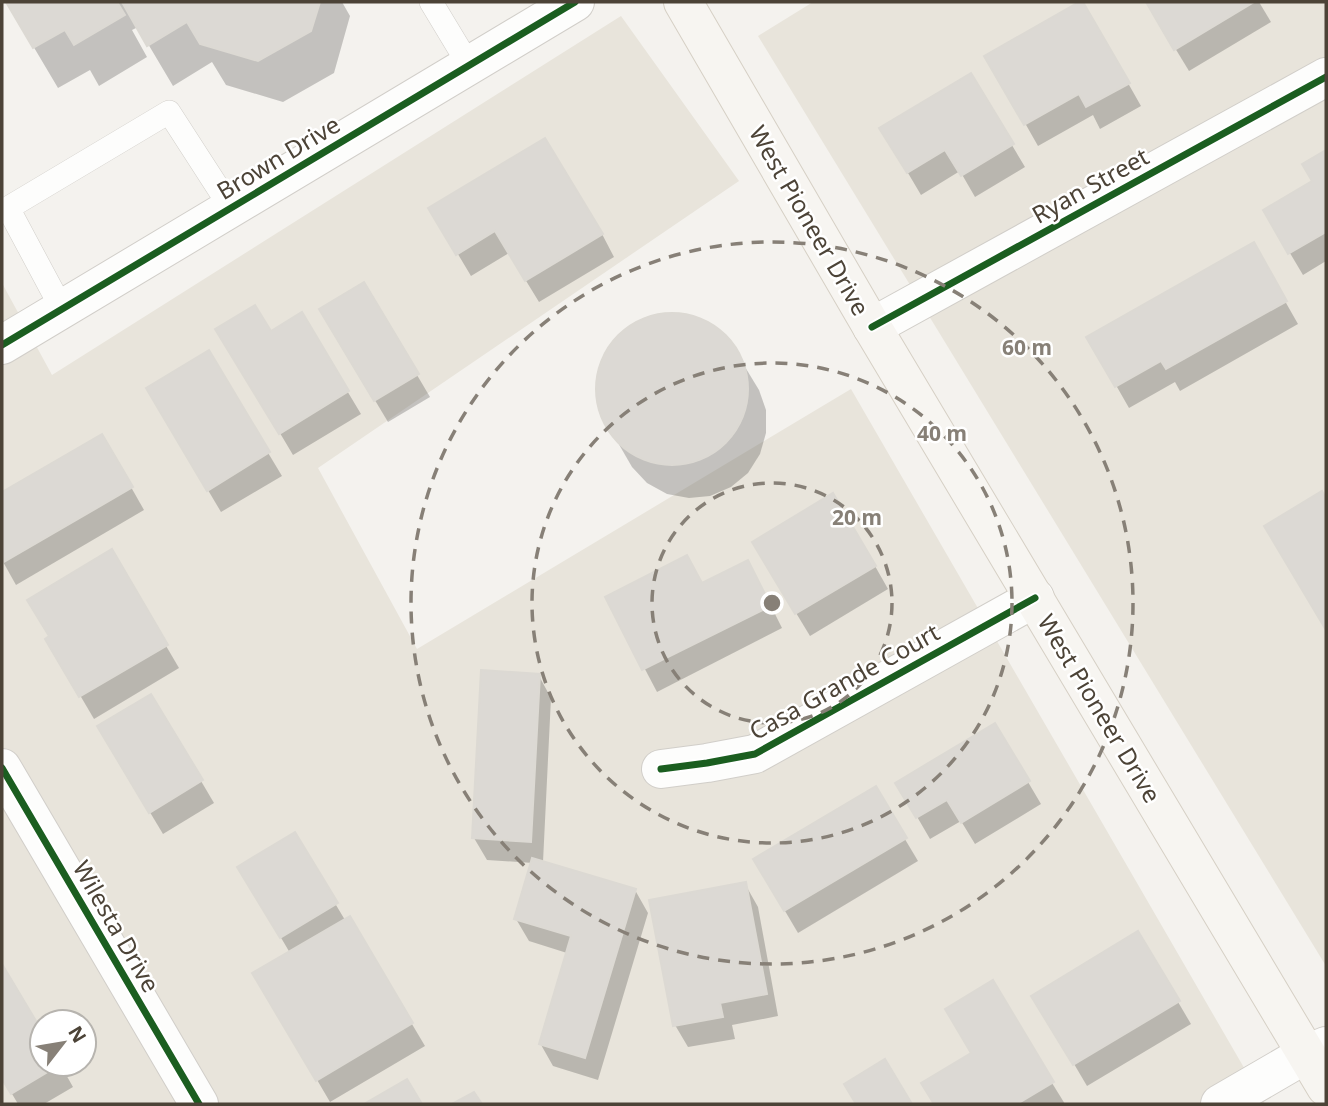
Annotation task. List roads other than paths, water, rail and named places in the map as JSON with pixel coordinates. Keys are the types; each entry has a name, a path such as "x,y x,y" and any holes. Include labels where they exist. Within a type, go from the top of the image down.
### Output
{"main road":[{"name":"West Pioneer Drive","path":"683,2 872,327 1035,598 1316,1050 1326,1087"}],"street":[{"name":"Brown Drive","path":"2,345 575,2"},
{"name":"Ryan Street","path":"872,327 1326,77"},
{"name":"Casa Grande Court","path":"661,769 755,754 1035,598"},
{"name":"Wilesta Drive","path":"2,768 200,1104"},
{"path":"1220,1104 1316,1050"}],"lane":[{"path":"431,2 469,65"},
{"path":"62,309 8,208 169,113 231,208"}]}
